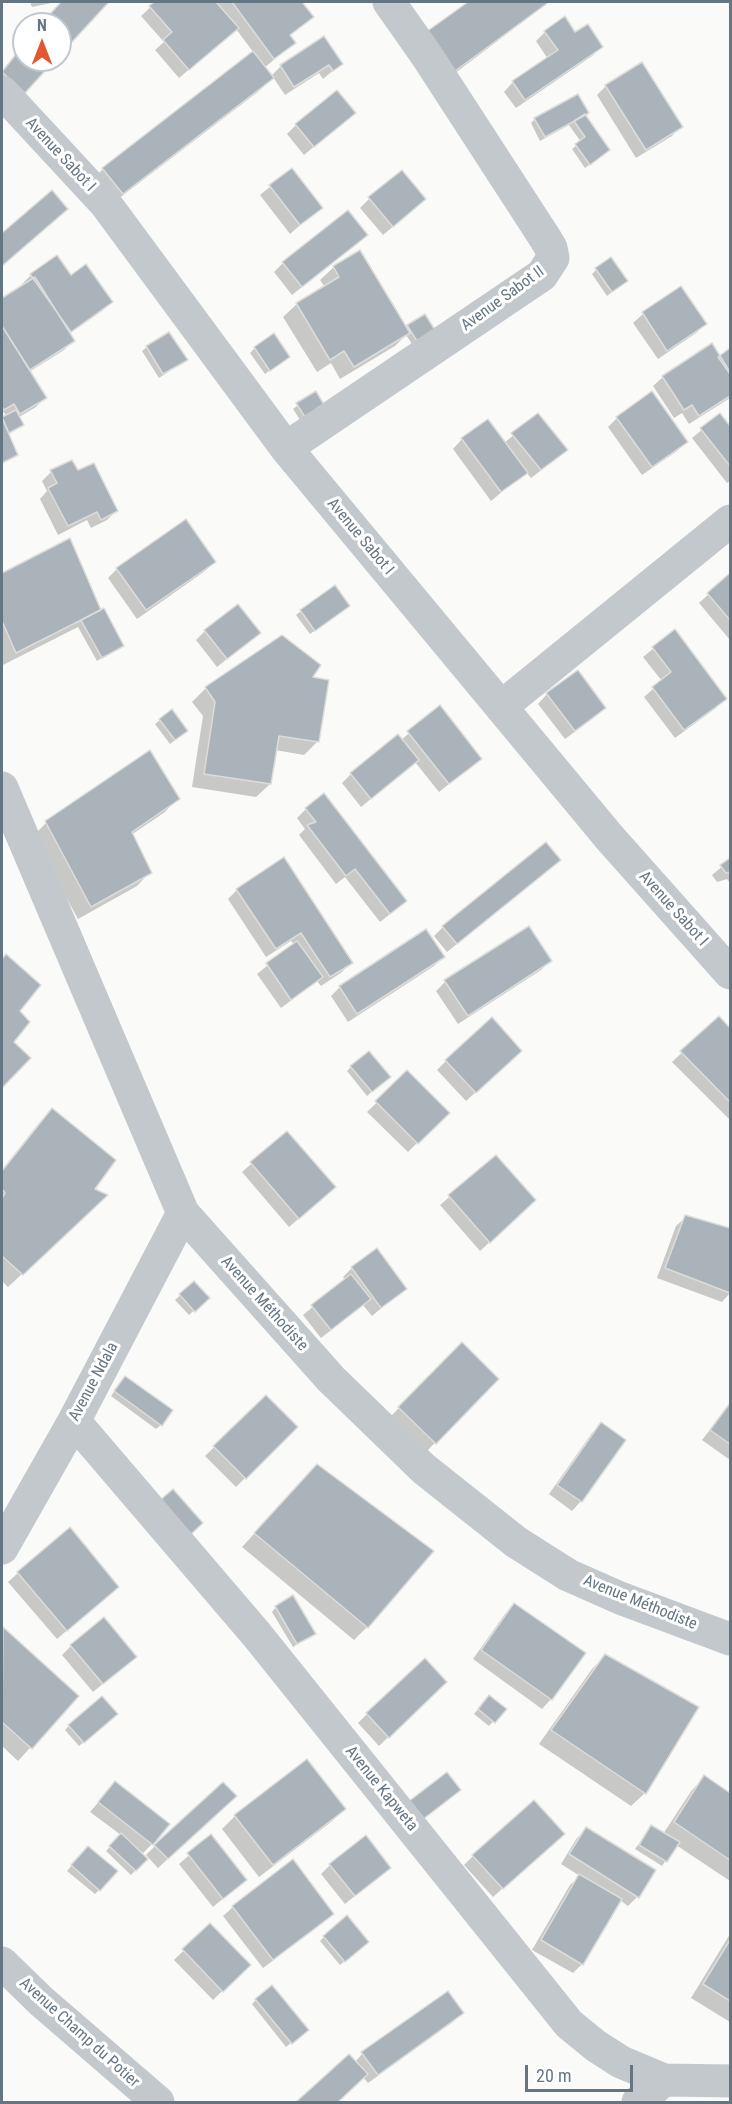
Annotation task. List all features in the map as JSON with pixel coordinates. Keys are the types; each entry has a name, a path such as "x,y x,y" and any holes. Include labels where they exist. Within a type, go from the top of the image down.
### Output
{"street":[{"name":"Avenue Sabot II","path":"286,448 542,275 554,258 539,228 389,2"},
{"name":"Avenue Sabot I","path":"2,92 105,203 286,448 609,837 730,973"},
{"path":"501,707 730,521"},
{"name":"Avenue Méthodiste","path":"2,788 183,1214 332,1379 424,1469 516,1542 568,1575 620,1598 730,1639"},
{"name":"Avenue Ndala","path":"2,1548 74,1421 183,1214"},
{"name":"Avenue Kapweta","path":"74,1421 257,1635 569,2024 596,2046 621,2062 664,2080 730,2081"},
{"name":"Avenue Champ du Potier","path":"2,1963 41,2001 158,2103"},
{"path":"638,2103 664,2080"}],"building":[{"path":"61,2 109,2 72,42 72,12 52,12"},
{"path":"154,2 216,2 239,28 189,70 163,40 172,32 149,6"},
{"path":"232,2 302,2 314,17 290,35 296,43 274,59"},
{"path":"468,2 549,2 455,71 426,32"},
{"path":"565,16 575,32 588,24 603,47 525,100 512,81 558,50 544,31"},
{"path":"324,36 343,64 333,71 329,65 294,87 280,65"},
{"path":"253,51 274,78 123,194 102,168"},
{"path":"12,59 12,72 44,72 25,93 2,72"},
{"path":"642,62 683,127 646,150 605,85"},
{"path":"337,90 356,113 314,147 295,124"},
{"path":"578,94 589,113 545,137 534,118"},
{"path":"585,114 610,150 590,165 575,144 585,137 574,121"},
{"path":"292,168 323,208 300,225 269,185"},
{"path":"402,170 426,199 393,227 368,197"},
{"path":"52,190 68,209 2,266 2,233"},
{"path":"348,210 368,235 302,287 282,262"},
{"path":"360,250 410,333 354,367 344,351 330,360 296,303 339,277 333,266"},
{"path":"57,255 71,275 86,264 113,302 71,332 30,274"},
{"path":"611,257 628,281 612,292 595,268"},
{"path":"35,277 75,341 30,370 2,326 2,298"},
{"path":"681,286 707,324 667,351 642,312"},
{"path":"425,314 435,330 417,341 407,325"},
{"path":"2,326 47,398 20,414 14,404 4,410 2,407"},
{"path":"169,332 188,360 163,374 146,346"},
{"path":"274,333 290,357 270,371 254,347"},
{"path":"712,343 730,372 730,396 699,416 692,405 684,410 662,376"},
{"path":"730,348 730,374 718,357"},
{"path":"316,391 326,408 307,420 296,403"},
{"path":"652,391 688,442 652,467 616,417"},
{"path":"16,410 24,425 9,433 2,417"},
{"path":"538,413 568,450 541,470 511,433"},
{"path":"720,413 730,426 730,466 700,428"},
{"path":"2,418 18,455 2,463"},
{"path":"488,419 528,473 501,492 461,438"},
{"path":"72,460 78,470 94,463 118,511 101,520 97,512 68,526 48,488 57,483 50,470"},
{"path":"186,519 216,562 146,610 116,568"},
{"path":"70,538 101,610 16,653 2,621 2,573"},
{"path":"730,573 730,620 707,593"},
{"path":"335,585 350,606 315,631 300,610"},
{"path":"238,604 261,633 227,659 204,630"},
{"path":"104,608 124,646 102,658 81,620"},
{"path":"675,629 727,699 684,730 652,687 671,672 652,647"},
{"path":"282,635 321,665 313,677 329,680 319,742 279,736 271,784 204,774 215,702 205,687"},
{"path":"578,670 606,708 575,731 546,693"},
{"path":"440,705 482,759 449,784 407,731"},
{"path":"172,709 188,731 175,740 159,719"},
{"path":"398,734 419,760 371,799 350,773"},
{"path":"150,750 180,799 132,832 152,873 91,907 45,821"},
{"path":"324,793 407,901 390,914 355,869 346,876 307,825 316,822 305,808"},
{"path":"546,842 561,860 457,944 442,926"},
{"path":"284,857 353,963 330,977 301,933 276,949 236,889"},
{"path":"730,858 730,872 726,873 720,865"},
{"path":"529,926 552,961 468,1016 444,980"},
{"path":"426,929 445,957 357,1014 339,986"},
{"path":"297,941 323,977 291,1000 266,963"},
{"path":"6,954 41,985 20,1011 30,1022 14,1042 31,1058 2,1088 2,959"},
{"path":"719,1016 730,1028 730,1102 680,1051"},
{"path":"492,1017 522,1051 476,1093 445,1060"},
{"path":"369,1051 391,1077 372,1092 350,1066"},
{"path":"407,1070 450,1113 418,1144 375,1101"},
{"path":"52,1108 116,1160 95,1189 108,1195 23,1275 2,1256 2,1198 5,1193 2,1189 2,1171"},
{"path":"287,1131 336,1187 299,1219 250,1162"},
{"path":"496,1155 536,1200 490,1243 448,1195"},
{"path":"685,1215 730,1228 730,1293 665,1268"},
{"path":"377,1248 407,1289 381,1308 351,1267"},
{"path":"351,1274 371,1299 331,1330 311,1305"},
{"path":"194,1281 210,1298 195,1312 179,1294"},
{"path":"462,1342 499,1379 436,1444 398,1407"},
{"path":"125,1376 173,1410 162,1426 114,1391"},
{"path":"266,1395 298,1427 246,1479 213,1446"},
{"path":"730,1403 730,1444 710,1430"},
{"path":"601,1422 626,1440 582,1502 557,1485"},
{"path":"317,1464 434,1551 368,1628 254,1533"},
{"path":"173,1489 203,1523 190,1535 159,1501"},
{"path":"70,1527 119,1587 67,1631 17,1572"},
{"path":"293,1595 316,1634 297,1644 275,1606"},
{"path":"514,1603 586,1653 552,1700 481,1650"},
{"path":"104,1617 137,1657 103,1684 70,1645"},
{"path":"3,1627 79,1696 32,1749 2,1722"},
{"path":"605,1654 699,1707 646,1794 551,1730"},
{"path":"425,1658 447,1682 389,1738 366,1713"},
{"path":"489,1695 507,1709 495,1723 478,1709"},
{"path":"102,1696 118,1714 84,1743 68,1725"},
{"path":"307,1759 346,1809 273,1865 234,1815"},
{"path":"447,1772 461,1790 418,1823 404,1805"},
{"path":"704,1775 730,1793 730,1860 674,1822"},
{"path":"115,1781 170,1824 153,1845 98,1802"},
{"path":"223,1782 237,1796 168,1859 154,1845"},
{"path":"534,1800 565,1834 503,1889 472,1855"},
{"path":"651,1825 680,1842 667,1862 639,1845"},
{"path":"586,1827 656,1870 639,1898 569,1854"},
{"path":"121,1833 148,1859 136,1871 109,1846"},
{"path":"211,1834 247,1880 223,1899 187,1853"},
{"path":"366,1835 391,1868 355,1896 329,1864"},
{"path":"88,1846 118,1871 100,1891 71,1865"},
{"path":"293,1859 334,1914 273,1960 232,1906"},
{"path":"579,1874 622,1899 583,1965 541,1940"},
{"path":"347,1915 369,1942 345,1962 323,1936"},
{"path":"210,1923 251,1965 223,1992 182,1949"},
{"path":"730,1940 730,2001 703,1984"},
{"path":"272,1985 309,2030 292,2044 255,1999"},
{"path":"448,1991 464,2013 378,2075 361,2052"},
{"path":"349,2054 368,2074 338,2102 296,2102"}]}
